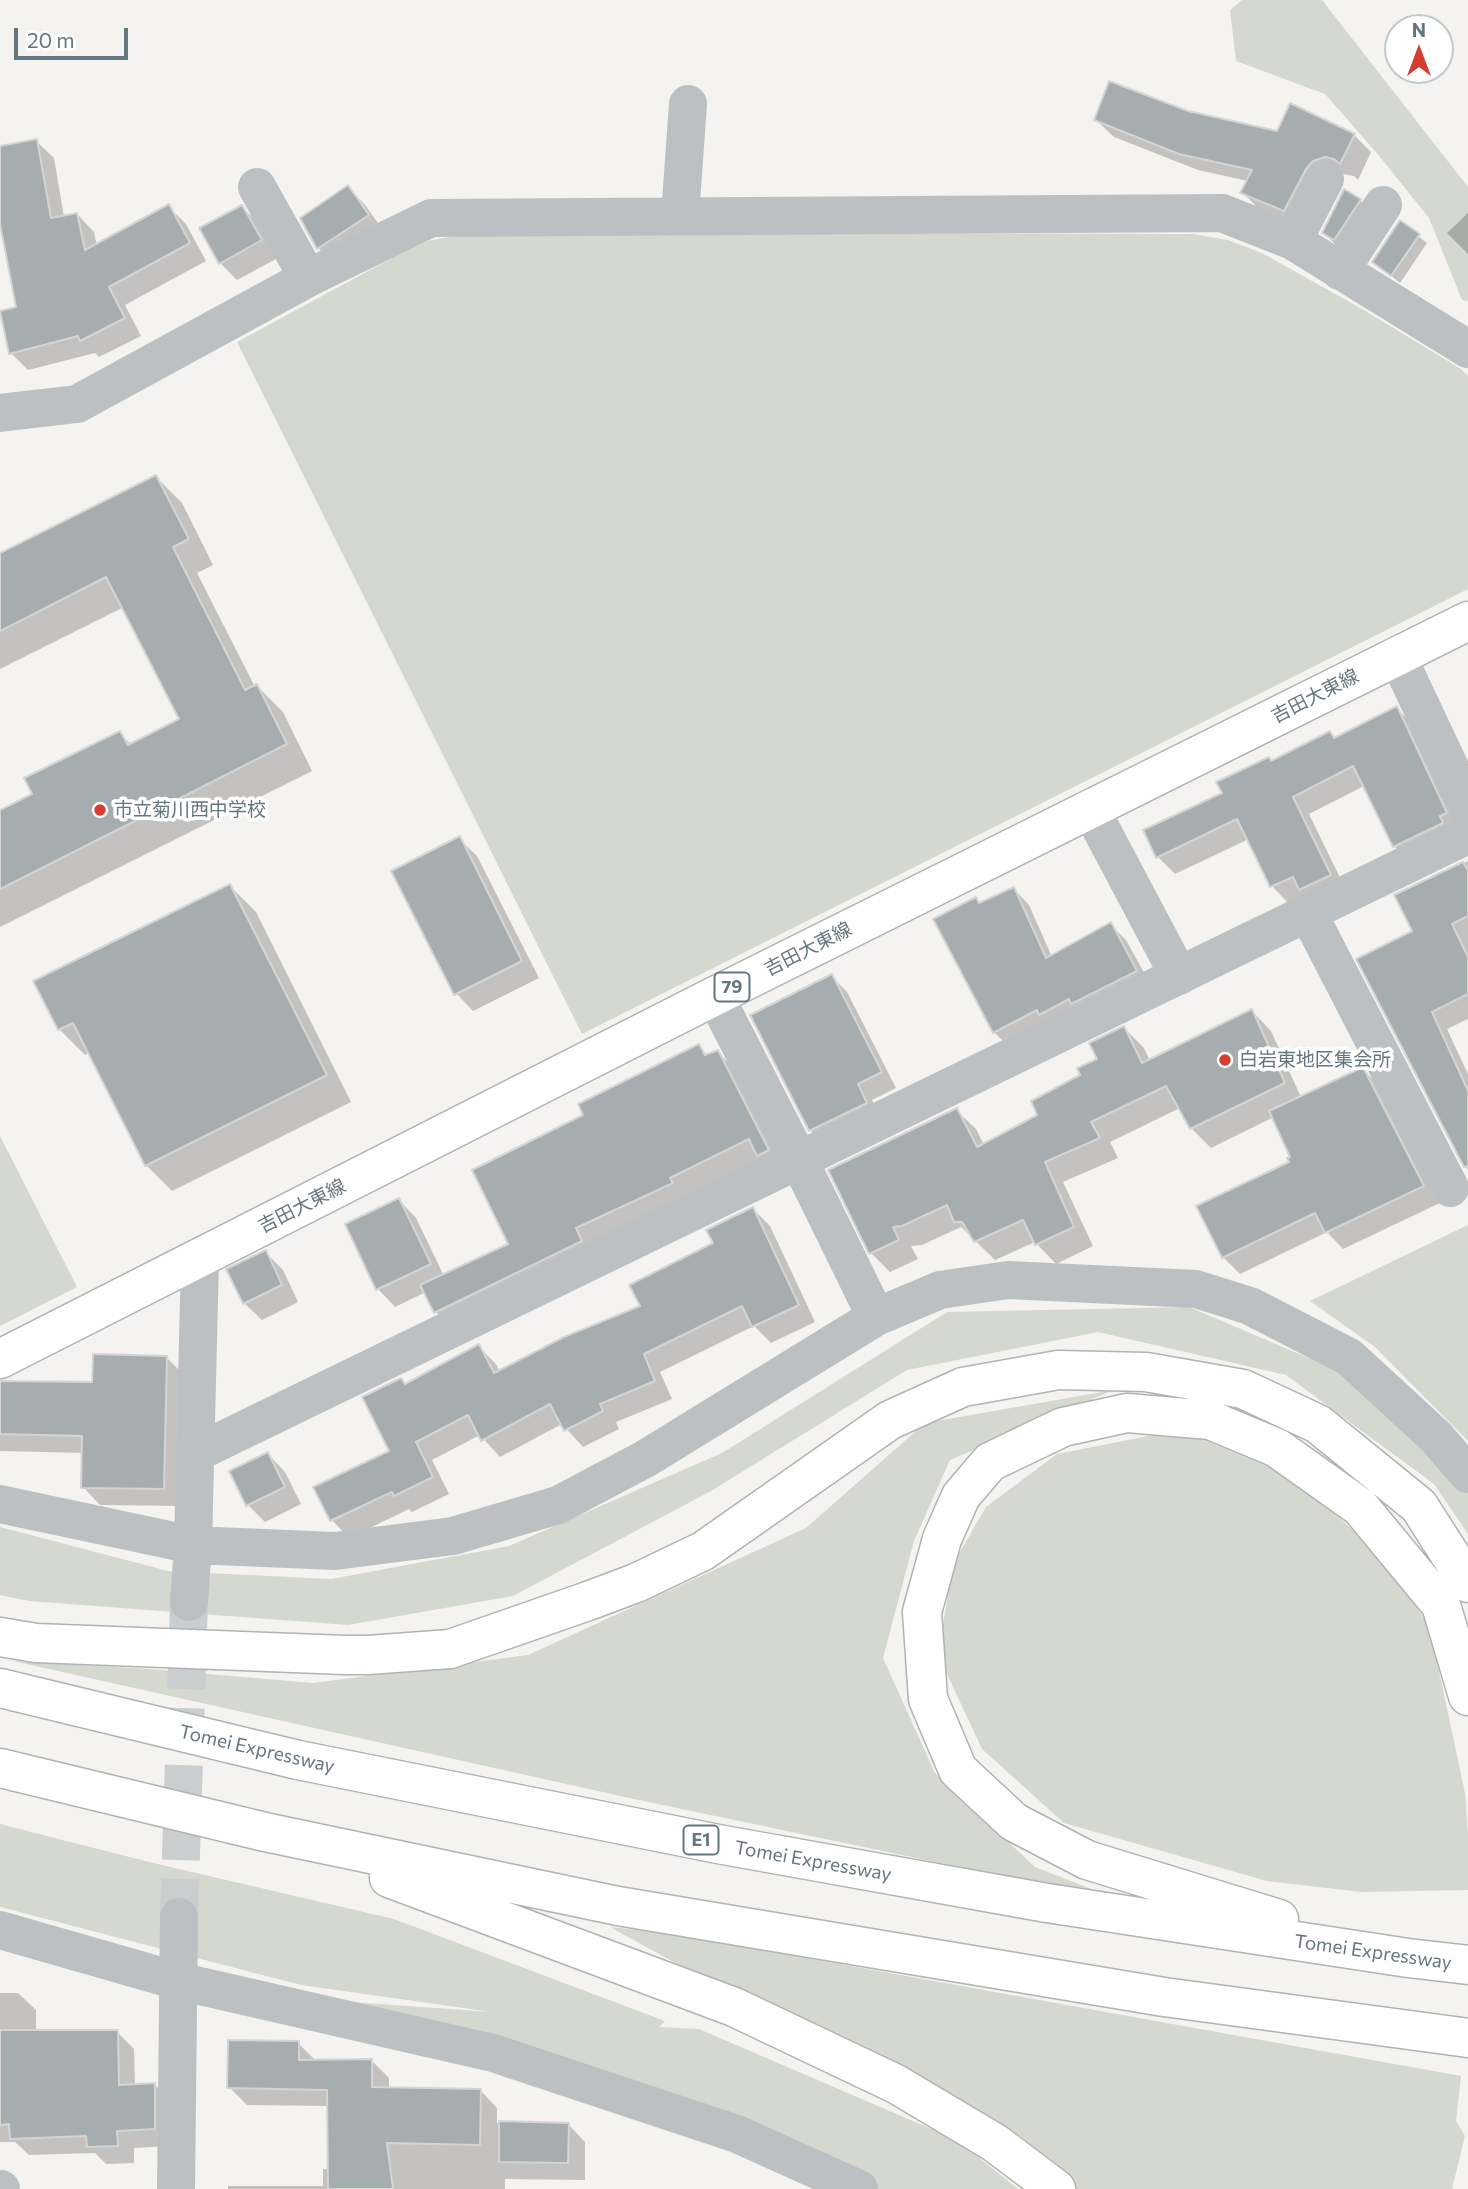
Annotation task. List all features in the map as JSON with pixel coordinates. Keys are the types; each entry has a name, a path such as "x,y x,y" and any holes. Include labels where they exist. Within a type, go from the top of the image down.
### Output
{"main road":[{"name":"吉田大東線","path":"0,1359 715,996 1468,621"},
{"path":"0,1637 36,1643 357,1655 450,1649 636,1583 703,1551 890,1420 963,1387 1058,1370 1146,1372 1243,1389 1318,1424 1419,1506 1468,1583"},
{"path":"1408,1958 1087,1860 1014,1822 958,1770 928,1699 922,1612 942,1539 961,1496 990,1462 1063,1427 1128,1413 1210,1420 1276,1448 1360,1507 1441,1605 1468,1696"},
{"name":"Tomei Expressway","path":"0,1688 298,1760 718,1843 1047,1903 1468,1965"},
{"path":"0,1768 265,1832 618,1906 1164,1997 1468,2038"},
{"path":"265,1832 734,2007 896,2084 995,2143 1056,2189"}],"street":[{"path":"680,216 688,104"},
{"path":"1293,241 1325,179"},
{"path":"257,187 308,278"},
{"path":"1340,271 1383,205"},
{"path":"0,413 77,404 308,278 431,218 1222,213 1293,241 1468,349"},
{"path":"1396,655 1468,806"},
{"path":"1090,808 1179,976"},
{"path":"194,1454 1468,835"},
{"path":"1308,913 1450,1188"},
{"path":"715,996 876,1317"},
{"path":"189,1602 193,1545 200,1258"},
{"path":"0,1504 193,1545 335,1551 453,1536 558,1505 645,1458 876,1317 940,1290 1008,1280 1196,1289 1250,1306 1349,1357 1436,1437 1468,1474"},
{"path":"176,2189 179,1917"},
{"path":"0,1930 178,1982 494,2053 737,2134 859,2189"}],"shaded area":[{"path":"1242,0 1322,0 1384,79 1384,84 1388,84 1468,187 1468,301 1462,300 1429,218 1325,94 1236,61 1230,10"},
{"path":"1194,234 1228,240 1262,253 1362,309 1461,369 1468,376 1468,589 582,1034 237,342 428,241 459,235"},
{"path":"0,1136 77,1287 0,1326"},
{"path":"1468,1225 1468,1441 1375,1347 1310,1301"},
{"path":"1189,1307 1346,1374 1452,1467 1468,1493 1468,1534 1434,1484 1286,1375 1098,1332 907,1370 711,1491 513,1596 348,1625 29,1601 0,1595 0,1527 168,1571 331,1579 509,1546 722,1453 947,1312"},
{"path":"1114,1390 950,1460 914,1541 883,1658 935,1773 1035,1867 1122,1901 634,1799 13,1661 313,1683 528,1655 806,1528 925,1423"},
{"path":"1179,1430 1297,1479 1390,1564 1430,1629 1465,1793 1468,1890 1361,1892 1267,1881 1064,1823 982,1749 938,1655 953,1564 986,1507 1057,1454"},
{"path":"0,1824 394,1919 665,2021 659,2027 699,2029 957,2140 1018,2189 856,2189 308,1999 492,2012 301,1985 0,1907"},
{"path":"610,1927 673,1934 1461,2076 1456,2121 1465,2136 1452,2189 1071,2189 917,2097"}],"building":[{"path":"1109,81 1188,111 1277,131 1290,103 1355,134 1340,164 1325,157 1313,161 1284,211 1240,193 1252,170 1179,154 1094,120"},
{"path":"37,139 51,218 77,213 85,250 169,204 190,243 109,287 125,318 80,341 78,336 9,354 0,311 16,307 0,224 0,146"},
{"path":"348,185 369,215 317,249 300,218"},
{"path":"1344,189 1361,199 1334,240 1322,233"},
{"path":"242,205 262,240 219,264 199,228"},
{"path":"1400,220 1420,234 1391,276 1372,262"},
{"path":"156,475 189,539 173,547 245,690 257,684 287,744 0,889 0,810 32,794 24,778 120,731 128,745 179,719 106,577 0,631 0,553"},
{"path":"1397,706 1447,813 1440,816 1443,823 1393,847 1353,766 1293,797 1331,875 1299,890 1293,877 1270,887 1237,819 1156,858 1143,830 1222,793 1216,782 1269,757 1271,761 1330,731 1334,738"},
{"path":"460,836 522,961 454,995 391,871"},
{"path":"1463,862 1468,871 1468,916 1452,924 1468,957 1468,994 1432,1012 1468,1091 1468,1166 1464,1167 1356,959 1412,931 1394,895"},
{"path":"230,884 327,1075 145,1166 73,1023 58,1030 33,981"},
{"path":"1014,887 1046,958 1111,922 1137,971 1071,1004 1069,999 1039,1015 1037,1010 993,1033 933,919 976,897 979,903"},
{"path":"832,974 882,1072 858,1084 867,1103 809,1131 750,1015"},
{"path":"1252,1009 1285,1083 1190,1129 1166,1086 1091,1122 1100,1138 1045,1162 1074,1227 1035,1245 1023,1220 974,1242 962,1222 954,1222 947,1205 902,1226 893,1227 899,1240 869,1254 828,1170 957,1108 977,1147 1037,1115 1031,1101 1080,1075 1077,1068 1097,1059 1089,1043 1124,1026 1142,1063"},
{"path":"699,1044 705,1055 718,1050 769,1150 757,1156 749,1139 670,1178 673,1183 576,1228 582,1241 434,1313 420,1285 508,1244 472,1170 583,1115 578,1104"},
{"path":"1363,1067 1424,1186 1325,1233 1315,1213 1222,1258 1196,1206 1289,1162 1287,1158 1290,1157 1269,1111"},
{"path":"399,1198 431,1264 376,1290 345,1224"},
{"path":"753,1207 799,1305 752,1327 742,1306 644,1354 655,1381 600,1404 603,1411 564,1431 550,1404 481,1441 468,1415 416,1442 433,1477 394,1496 392,1492 330,1521 313,1487 389,1451 362,1397 401,1378 405,1384 479,1344 494,1373 564,1337 640,1306 629,1285 713,1243 706,1230"},
{"path":"266,1250 282,1285 243,1304 226,1269"},
{"path":"93,1354 167,1356 164,1489 81,1488 82,1436 0,1434 0,1381 92,1382"},
{"path":"268,1452 285,1487 246,1506 229,1471"},
{"path":"0,2030 118,2030 119,2085 155,2083 155,2129 117,2131 118,2146 87,2147 86,2136 10,2139 9,2124 0,2125"},
{"path":"228,2040 299,2041 299,2060 372,2059 372,2087 481,2089 480,2145 387,2143 393,2189 328,2189 327,2090 227,2088"},
{"path":"499,2121 569,2123 568,2163 499,2162"}],"tunnel":[{"path":"179,1917 189,1602"}],"place":[{"name":"市立菊川西中学校","path":"100,810"},
{"name":"白岩東地区集会所","path":"1225,1060"}]}
